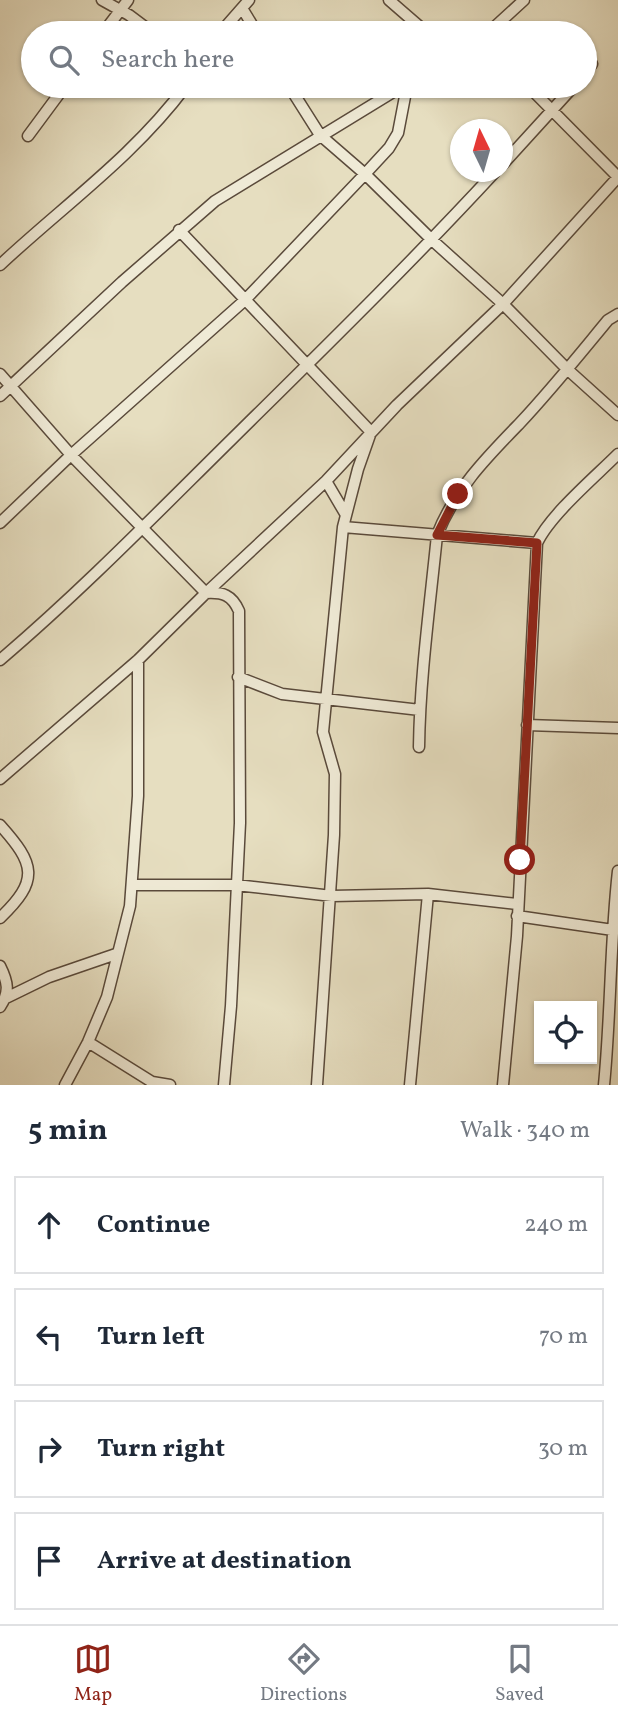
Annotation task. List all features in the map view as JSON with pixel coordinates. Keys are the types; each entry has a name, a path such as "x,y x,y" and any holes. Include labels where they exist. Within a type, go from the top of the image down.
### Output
{"street":[{"path":"102,0 135,21"},
{"path":"112,21 128,0"},
{"path":"389,0 413,21"},
{"path":"501,21 524,0"},
{"path":"231,21 246,4 252,21"},
{"path":"28,136 56,98"},
{"path":"0,265 130,151 176,98"},
{"path":"297,98 320,135 365,174 618,415"},
{"path":"0,396 179,230 215,201 384,98"},
{"path":"0,523 71,455 245,300 365,174 389,148 398,133 403,98"},
{"path":"0,779 138,660 326,481 371,432 503,304 618,177 540,98"},
{"path":"513,152 563,98"},
{"path":"0,660 142,528 432,240 486,182"},
{"path":"179,230 371,432"},
{"path":"419,747 420,710 437,535 458,494 483,460 608,320 618,314"},
{"path":"0,374 71,455 206,593 227,594 234,600 239,611 240,823 231,1006 224,1085"},
{"path":"317,1085 332,896 335,774 323,732 343,527 371,432"},
{"path":"503,1085 517,916 537,543 553,518 618,454"},
{"path":"326,481 346,514"},
{"path":"343,527 537,543"},
{"path":"65,1085 88,1042 107,997 133,885 138,796 138,660"},
{"path":"238,677 282,694 420,710"},
{"path":"527,724 618,728"},
{"path":"0,825 20,849 27,862 29,874 19,899 0,918"},
{"path":"604,1085 610,1017 612,930 618,871"},
{"path":"133,885 236,886 332,896 428,894 517,904"},
{"path":"410,1085 428,894"},
{"path":"517,916 612,930"},
{"path":"3,1002 49,977 116,954"},
{"path":"0,966 7,979 3,1002"},
{"path":"88,1042 152,1082 170,1085"}],"route":[{"path":"458,494 437,535 537,543 520,860"}]}
